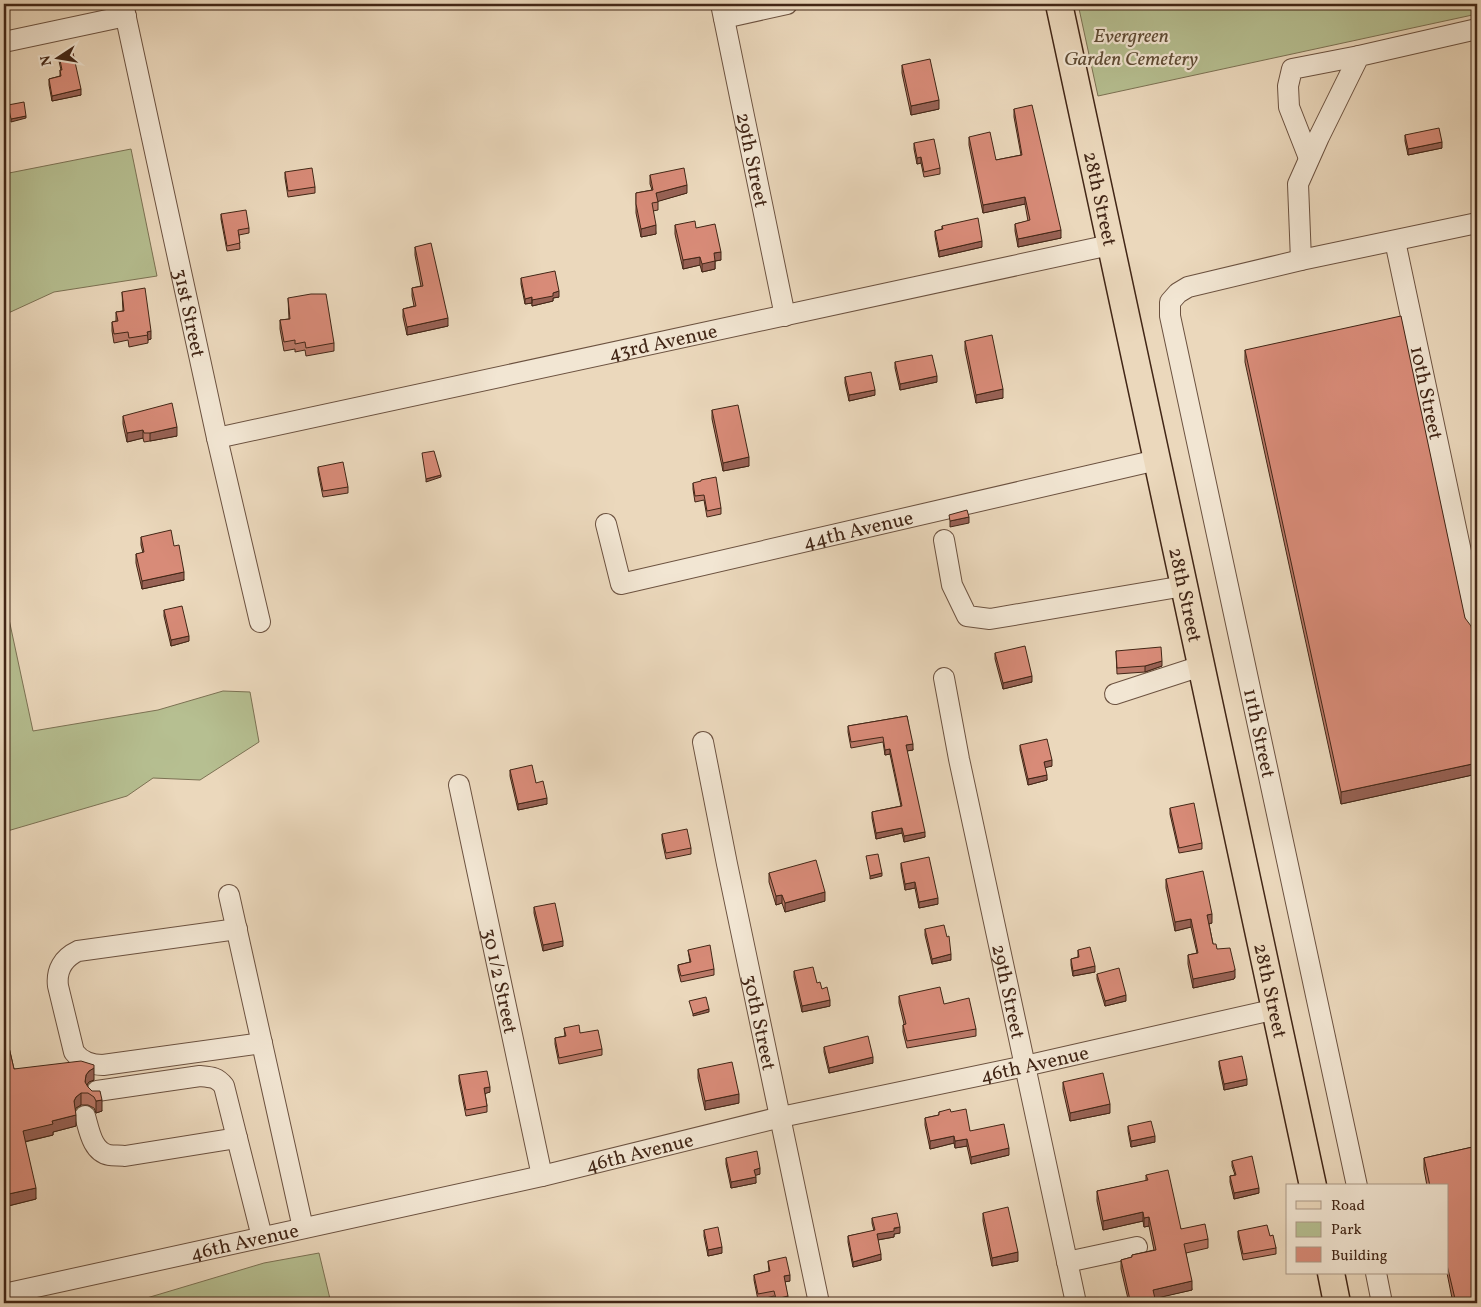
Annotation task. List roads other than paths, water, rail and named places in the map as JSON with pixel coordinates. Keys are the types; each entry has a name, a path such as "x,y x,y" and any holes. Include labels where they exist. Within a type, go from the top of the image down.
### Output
{"main road":[{"name":"28th Street","path":"1059,4 1313,1184"},
{"path":"1331,1274 1337,1303"}],"street":[{"path":"723,11 787,4"},
{"path":"4,42 125,10"},
{"name":"31st Street","path":"125,10 216,438 260,622"},
{"name":"29th Street","path":"723,11 785,316"},
{"path":"1309,158 1288,107 1288,86 1292,69 1477,29"},
{"path":"1359,56 1298,184 1301,260 1477,223"},
{"name":"10th Street","path":"1395,241 1477,627"},
{"name":"43rd Avenue","path":"216,438 1110,245"},
{"name":"11th Street","path":"1301,260 1188,287 1178,293 1170,302 1170,316 1358,1184"},
{"name":"44th Avenue","path":"606,524 621,584 1156,460"},
{"path":"944,540 952,585 968,616 990,619 1184,586"},
{"path":"1115,694 1201,666"},
{"name":"29th Street","path":"944,678 959,760 1076,1303"},
{"name":"30th Street","path":"703,742 820,1303"},
{"name":"30 1/2 Street","path":"459,784 542,1176"},
{"path":"229,895 304,1228"},
{"path":"237,929 78,952 69,956 61,964 57,978 58,986 74,1052 81,1059 91,1064 104,1065 262,1043"},
{"name":"46th Avenue","path":"4,1294 542,1176 781,1117 1025,1066 1276,1009"},
{"path":"97,1091 200,1076 219,1079 224,1086 262,1238"},
{"path":"85,1116 95,1146 107,1155 125,1156 237,1138"},
{"path":"1067,1262 1137,1247"},
{"path":"1376,1274 1382,1303"}],"park label":[{"name":"Evergreen Garden Cemetery","path":"1131,46"}]}
